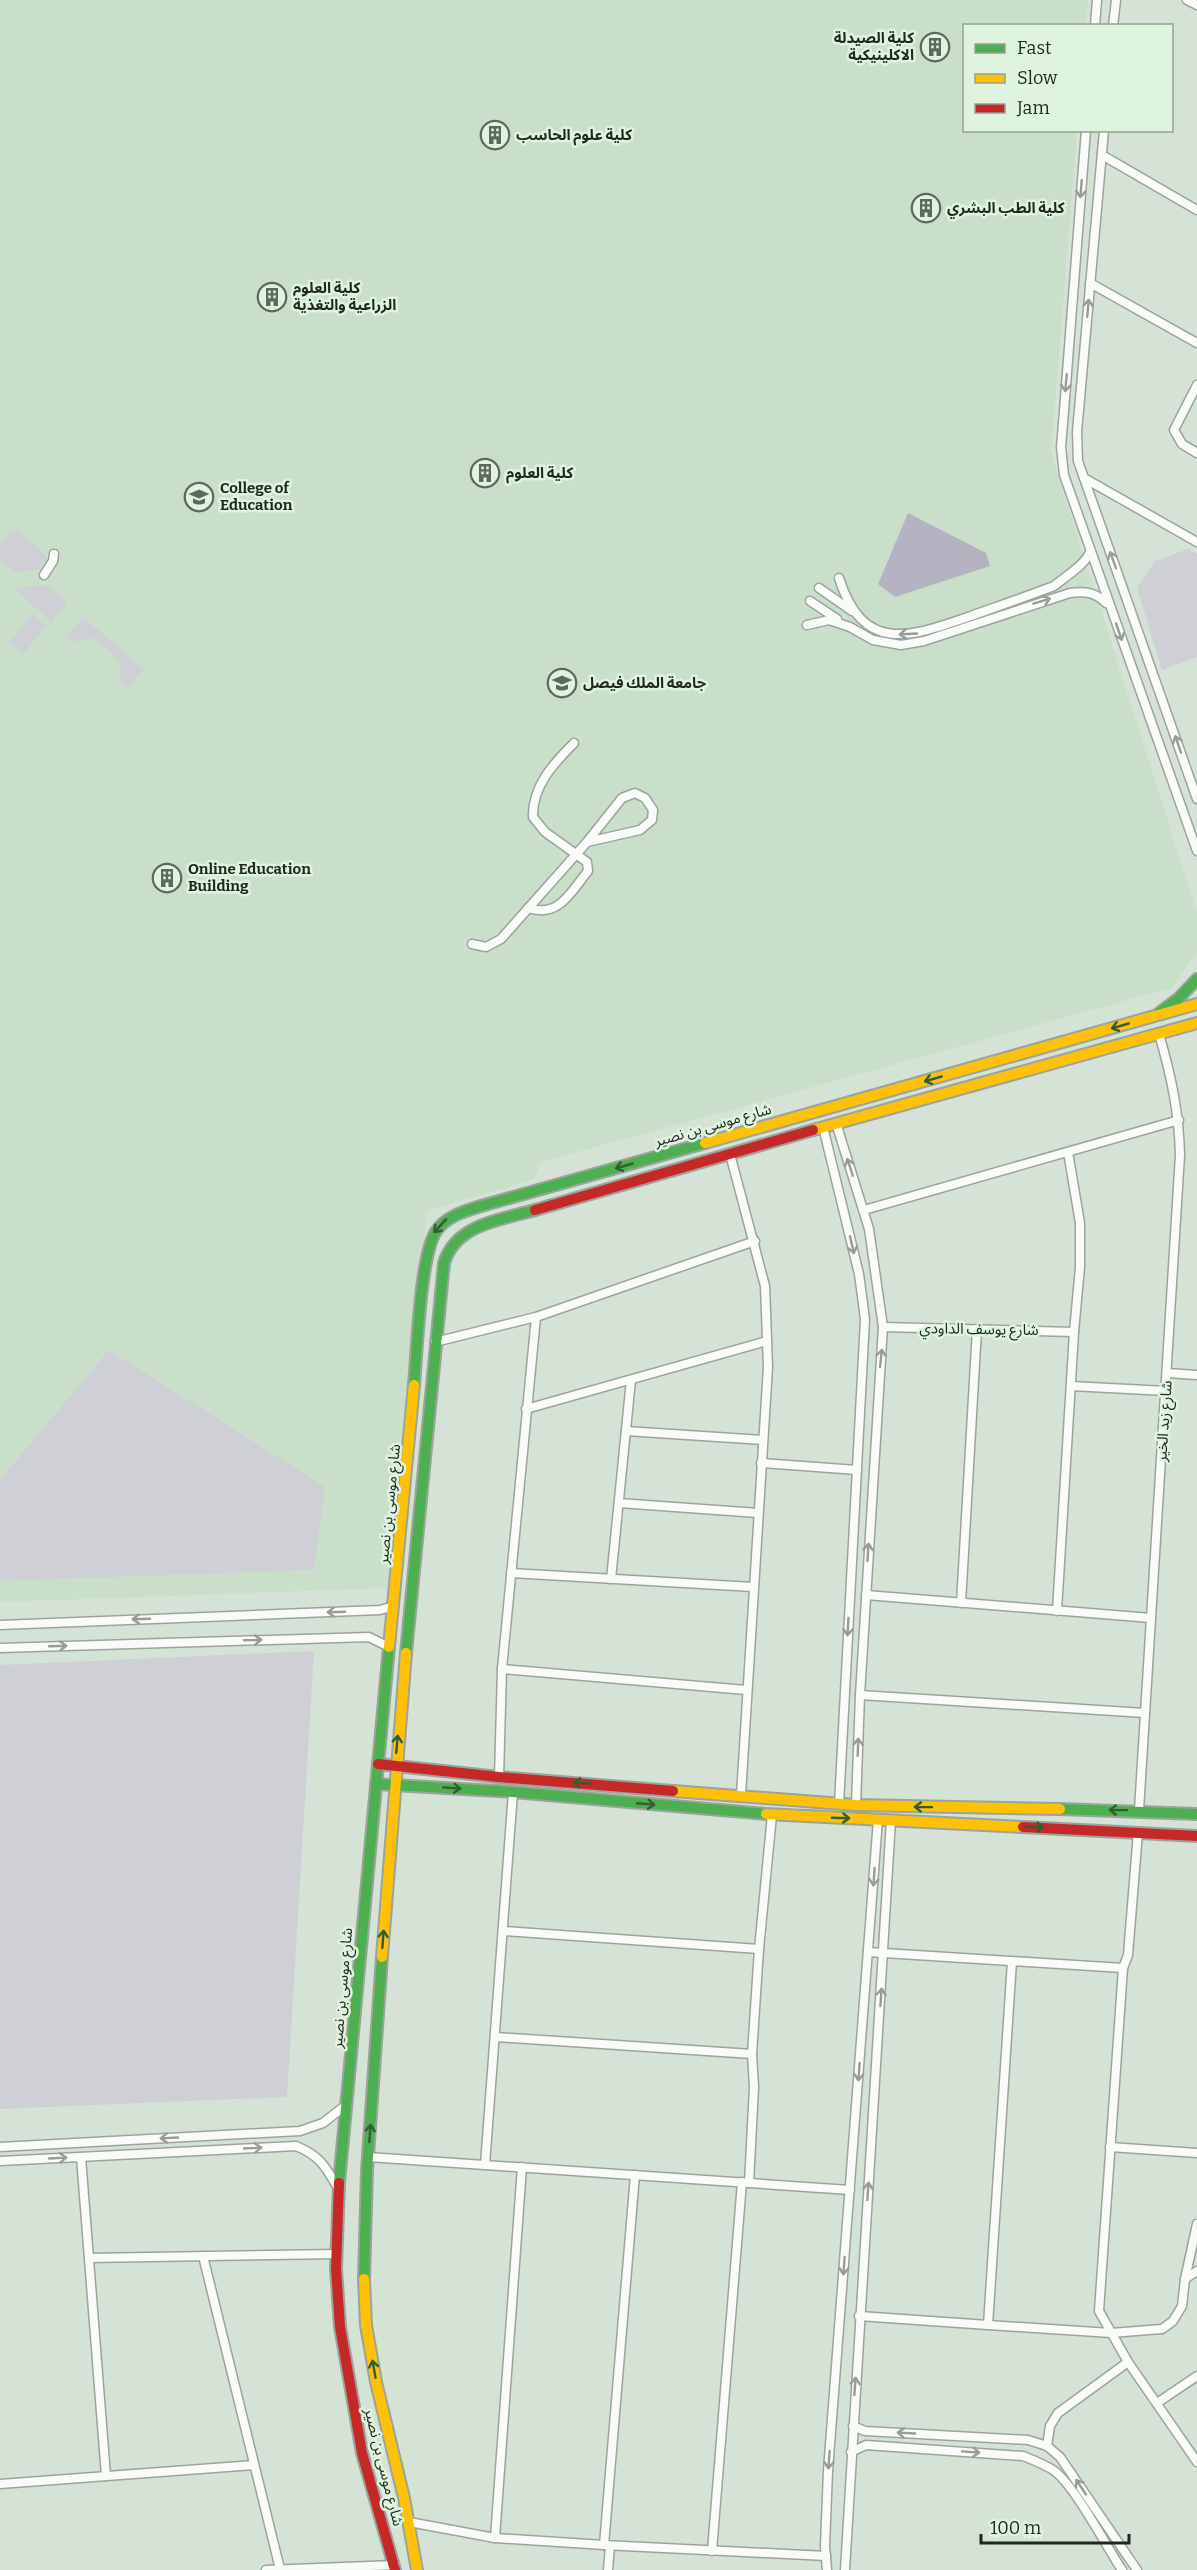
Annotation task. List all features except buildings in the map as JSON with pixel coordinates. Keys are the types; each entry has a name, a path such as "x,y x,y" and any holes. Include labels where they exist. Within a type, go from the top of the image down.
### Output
{"street":[{"path":"1095,24 1097,0"},
{"path":"1113,24 1116,0"},
{"path":"1187,0 1197,4"},
{"path":"1086,132 1061,447 1064,475 1197,851"},
{"path":"1104,132 1077,432 1078,461 1197,799"},
{"path":"1102,155 1197,210"},
{"path":"1090,284 1197,343"},
{"path":"1197,385 1174,429 1182,444 1197,453"},
{"path":"1084,477 1197,542"},
{"path":"819,588 855,613 867,625 885,633 911,635 1054,586 1068,573 1087,561 1090,552"},
{"path":"44,575 53,561 54,554"},
{"path":"839,578 846,599 855,613"},
{"path":"810,601 873,640 901,645 924,641 1070,593 1085,591 1100,596 1110,608"},
{"path":"807,625 830,620 848,626"},
{"path":"528,908 541,912 558,907 588,871 587,862 545,832 532,817 532,801 546,775 574,743"},
{"path":"472,944 486,947 501,939 587,842 622,798 635,793 645,798 654,810 652,820 640,830 587,842"},
{"path":"1155,1016 1179,998 1197,979"},
{"name":"شارع موسى بن نصير","path":"395,2568 362,2453 340,2327 336,2254 346,2105 426,1260 435,1230 455,1214 491,1203 1197,1004"},
{"name":"شارع موسى بن نصير","path":"417,2570 376,2382 366,2325 364,2268 368,2157 393,1784 445,1255 456,1238 488,1224 823,1126 1197,1023"},
{"name":"شارع زيد الخير","path":"1139,1810 1180,1155 1179,1120 1174,1087 1159,1034"},
{"path":"864,1210 1179,1120"},
{"path":"836,1123 869,1229 884,1327 875,1438 856,1805"},
{"path":"823,1126 859,1275 865,1319 839,1804"},
{"path":"1057,1611 1080,1267 1080,1223 1068,1152"},
{"path":"730,1154 755,1241 765,1286 768,1367 741,1795"},
{"path":"435,1342 536,1317 755,1241"},
{"path":"499,1777 502,1669 536,1317"},
{"name":"شارع يوسف الداودي","path":"884,1327 1074,1332"},
{"path":"961,1603 977,1329"},
{"path":"526,1409 766,1341"},
{"path":"1167,1373 1197,1375"},
{"path":"611,1579 631,1380"},
{"path":"1071,1386 1166,1391"},
{"path":"626,1431 763,1440"},
{"path":"859,1437 875,1438"},
{"path":"761,1463 857,1470"},
{"path":"619,1503 758,1513"},
{"path":"511,1573 753,1587"},
{"path":"866,1595 1151,1618"},
{"path":"0,1625 380,1610 394,1606"},
{"path":"0,1648 369,1636 389,1647"},
{"path":"502,1669 746,1690"},
{"path":"860,1695 1145,1713"},
{"path":"378,1764 499,1777 839,1804 1139,1810 1197,1814"},
{"path":"376,1784 513,1792 772,1815 1197,1836"},
{"path":"485,2165 513,1792"},
{"path":"712,2551 754,2087 752,2055 759,1949 772,1815"},
{"path":"827,2570 828,2471 878,1819"},
{"path":"845,2570 891,1820"},
{"path":"1138,1832 1128,1955 1123,1968 1099,2311 1128,2362 1197,2462"},
{"path":"502,1931 759,1949"},
{"path":"868,1952 1123,1968"},
{"path":"988,2325 1012,1961"},
{"path":"495,2037 752,2055"},
{"path":"0,2147 300,2131 323,2123 346,2105"},
{"path":"0,2161 296,2146 311,2152 321,2161 339,2190"},
{"path":"1110,2146 1197,2153"},
{"path":"81,2157 106,2476"},
{"path":"368,2157 850,2190"},
{"path":"495,2538 522,2167"},
{"path":"608,2570 607,2546 635,2175"},
{"path":"859,2316 1111,2333 1162,2329 1173,2321 1182,2306 1185,2279 1197,2224"},
{"path":"89,2258 336,2254"},
{"path":"203,2256 280,2570"},
{"path":"1185,2279 1197,2271"},
{"path":"1047,2446 1050,2426 1058,2413 1128,2362"},
{"path":"1157,2403 1197,2376"},
{"path":"853,2426 865,2431 1028,2440 1047,2446 1060,2457 1137,2570"},
{"path":"851,2452 866,2445 1023,2456 1042,2464 1055,2471 1070,2489 1122,2570"},
{"path":"0,2484 254,2465"},
{"path":"408,2522 495,2538 607,2546 826,2556"},
{"path":"266,2570 395,2568"}],"shaded area":[{"name":"جامعة الملك فيصل","path":"0,0 1088,0 1085,24 963,24 963,132 1077,132 1051,453 1197,913 1197,952 1171,988 541,1162 534,1179 427,1211 387,1588 0,1602"},
{"path":"908,513 986,553 990,566 895,597 878,584"},
{"path":"18,531 45,554 46,561 37,570 15,572 0,559 0,543 10,532"},
{"path":"1188,549 1197,554 1197,657 1162,670 1137,588 1155,561"},
{"path":"48,585 67,602 51,622 14,588"},
{"path":"32,614 47,626 23,654 9,642"},
{"path":"83,617 144,669 128,688 118,679 121,667 115,656 105,647 95,639 82,639 76,644 67,636"},
{"path":"109,1350 325,1487 314,1570 0,1581 0,1480"},
{"path":"314,1651 287,2097 0,2109 0,1665"}],"traffic: fast":[{"path":"1159,1013 1179,998 1197,979"},
{"path":"414,1385 423,1280 431,1242 441,1225 457,1215 481,1206 705,1143"},
{"path":"406,1653 444,1263 458,1240 469,1232 494,1221 535,1210"},
{"path":"339,2183 389,1647"},
{"path":"376,1784 513,1792 766,1814"},
{"path":"1060,1809 1197,1814"},
{"path":"364,2279 367,2170 382,1957"}],"traffic: slow":[{"path":"705,1143 1197,1004"},
{"path":"813,1130 1197,1023"},
{"path":"389,1647 414,1385"},
{"path":"382,1957 406,1653"},
{"path":"673,1791 856,1805 1060,1809"},
{"path":"766,1814 1023,1827"},
{"path":"364,2279 366,2325 376,2382 404,2498 417,2570"}],"traffic: jam":[{"path":"535,1210 813,1130"},
{"path":"378,1764 499,1777 673,1791"},
{"path":"1023,1827 1197,1836"},
{"path":"339,2183 336,2269 340,2327 362,2453 395,2570"}],"place":[{"name":"كلية الصيدلة الاكلينيكية","path":"935,47"},
{"name":"كلية علوم الحاسب","path":"495,135"},
{"name":"كلية الطب البشري","path":"926,208"},
{"name":"كلية العلوم الزراعية والتغذية","path":"272,297"},
{"name":"كلية العلوم","path":"485,473"},
{"name":"College of Education","path":"199,497"},
{"name":"جامعة الملك فيصل","path":"562,683"},
{"name":"Online Education Building","path":"167,878"}]}
